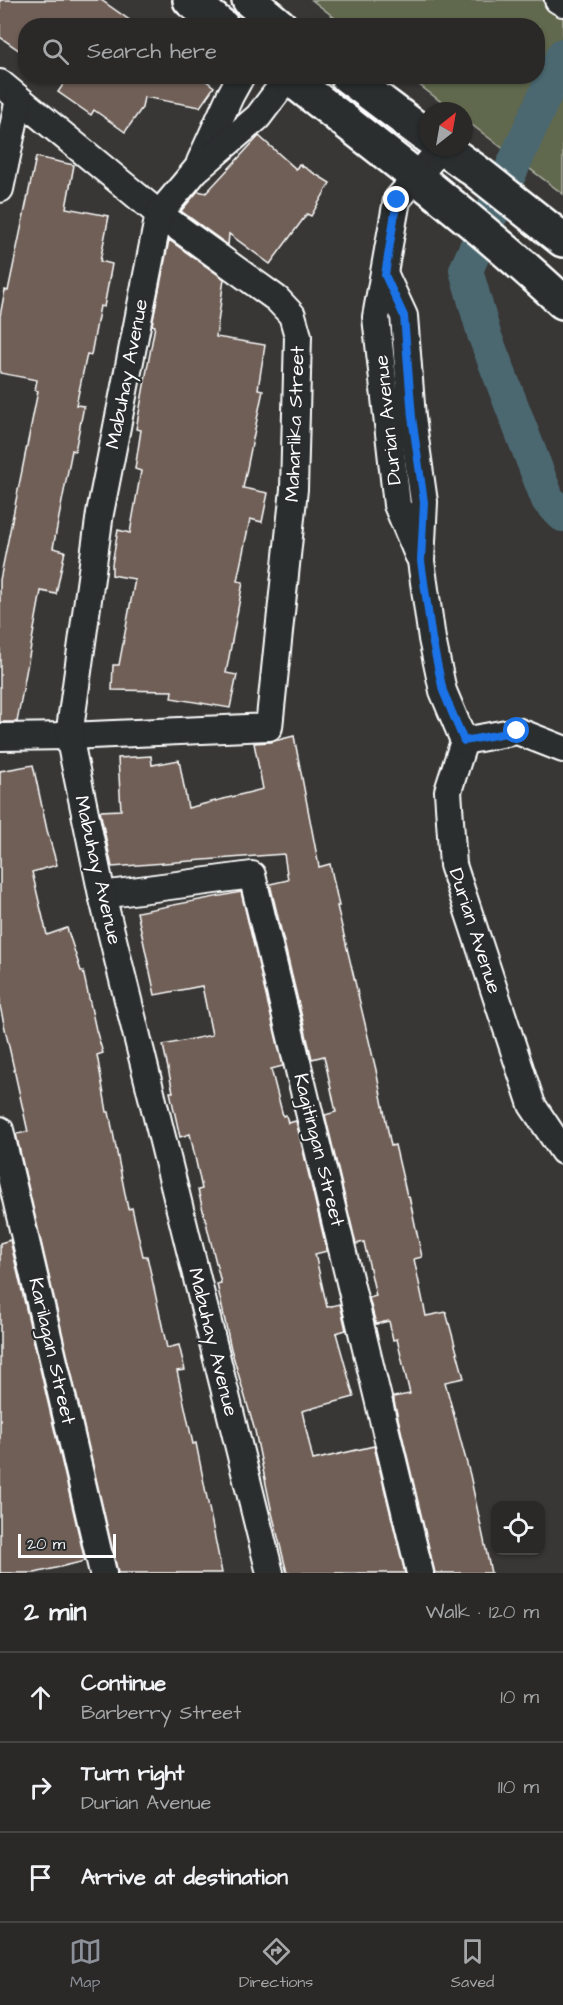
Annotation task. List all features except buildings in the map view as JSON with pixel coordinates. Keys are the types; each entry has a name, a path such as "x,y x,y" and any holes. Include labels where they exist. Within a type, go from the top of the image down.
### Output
{"main road":[{"path":"190,0 212,18"},
{"path":"249,0 270,18"},
{"path":"298,84 512,255 563,302"},
{"path":"358,84 419,130"},
{"path":"455,156 551,230"}],"street":[{"path":"558,0 563,3"},
{"name":"Mabuhay Avenue","path":"196,170 237,84"},
{"name":"Mabuhay Avenue","path":"270,1573 102,895 69,736 100,513 159,213 196,170 258,117 284,84"},
{"path":"0,189 9,91"},
{"name":"Maharlika Street","path":"9,91 159,213 277,299 292,315 298,336 294,489 269,727 69,736"},
{"name":"Durian Avenue","path":"434,156 397,200 385,275 404,316 412,417 424,502 421,561 432,639 443,691 464,741 448,791 453,865 532,1105 563,1151"},
{"path":"464,741 517,731 563,749"},
{"path":"0,737 69,736"},
{"name":"Kagitingan Street","path":"102,895 252,875 420,1573"},
{"name":"Karilagan Street","path":"0,1130 103,1573"}],"green space":[{"path":"312,0 563,0 563,194 473,126 473,102 441,102 418,84 545,84 545,18 335,18"}],"waterway":[{"path":"563,55 466,270 484,334 548,500 563,515"}],"route":[{"path":"397,200 385,275 404,316 412,417 424,502 421,561 432,639 443,691 464,741 517,731"}]}
